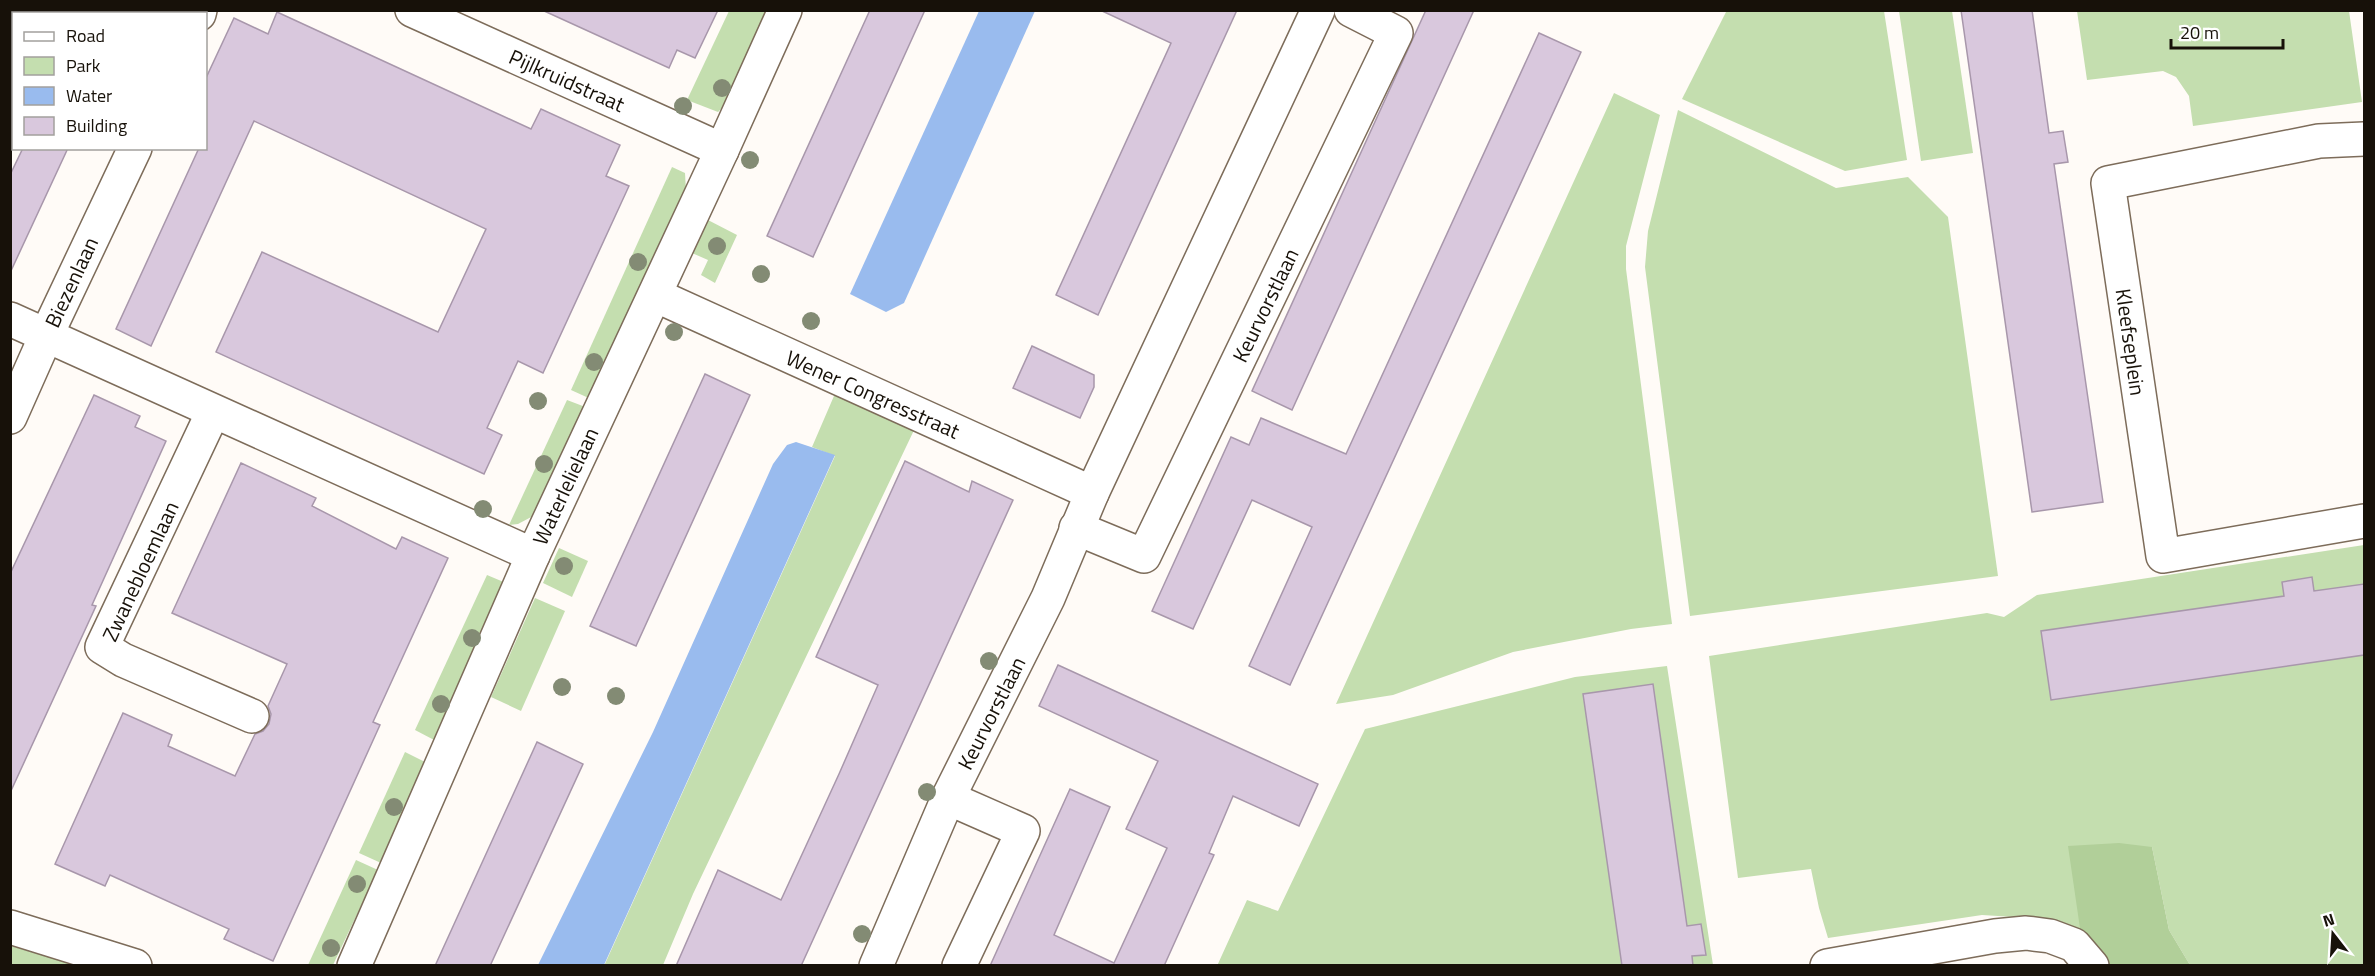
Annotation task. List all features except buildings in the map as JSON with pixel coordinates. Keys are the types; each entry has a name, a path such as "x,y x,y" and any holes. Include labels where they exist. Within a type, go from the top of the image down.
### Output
{"street":[{"name":"Pijlkruidstraat","path":"412,10 722,150"},
{"name":"Waterlelielaan","path":"354,966 533,555 785,10"},
{"name":"Keurvorstlaan","path":"876,966 948,798 1048,598 1092,493 1318,10"},
{"name":"Keurvorstlaan","path":"1076,528 1144,556 1396,33 1352,10"},
{"name":"Kleefseplein","path":"2364,139 2319,141 2108,183 2163,556 2364,521"},
{"name":"Biezenlaan","path":"10,417 134,150"},
{"name":"Wener Congresstraat","path":"655,295 1092,493"},
{"path":"10,319 533,555"},
{"name":"Zwanebloemlaan","path":"213,412 102,647 123,660 252,716"},
{"path":"948,798 1023,831 959,966"},
{"path":"10,927 135,966"},
{"path":"1827,966 1995,936 2026,933 2050,936 2073,945 2092,966"}],"green space":[{"path":"1727,10 1884,11 1907,160 1845,171 1682,99"},
{"path":"729,11 768,11 724,106 718,112 687,100"},
{"path":"1899,11 1952,11 1973,153 1921,161"},
{"path":"2077,11 2349,11 2362,102 2193,126 2189,96 2176,77 2163,71 2087,80"},
{"path":"1614,93 1660,115 1626,246 1626,269 1672,624 1631,629 1513,652 1393,695 1336,704"},
{"path":"1678,110 1836,188 1908,177 1948,217 1998,576 1690,616 1645,267 1648,231"},
{"path":"672,167 685,173 686,191 593,400 571,390"},
{"path":"706,219 737,235 715,283 701,275 708,260 692,253"},
{"path":"837,389 916,426 693,894 663,965 604,966 835,456 812,447"},
{"path":"567,400 588,408 535,515 518,524 509,525"},
{"path":"2364,545 2364,965 2190,965 2169,930 2152,847 2082,942 2047,919 1982,915 1828,938 1811,869 1738,878 1709,656 1987,613 2004,617 2037,595"},
{"path":"559,548 588,561 572,597 543,583"},
{"path":"487,575 506,583 436,741 415,730"},
{"path":"535,598 565,611 521,711 491,697"},
{"path":"1667,666 1713,965 1217,966 1247,900 1278,911 1365,729 1575,677"},
{"path":"405,752 427,763 381,863 359,853"},
{"path":"2119,843 2152,847 2169,930 2190,965 2109,965 2082,942 2068,846"},
{"path":"356,860 378,870 333,965 308,965"},
{"path":"11,946 77,965 11,965"}],"water":[{"path":"979,11 1035,11 904,303 886,312 850,294"},
{"path":"796,442 835,455 604,965 538,965 653,732 773,464 787,445"}]}
